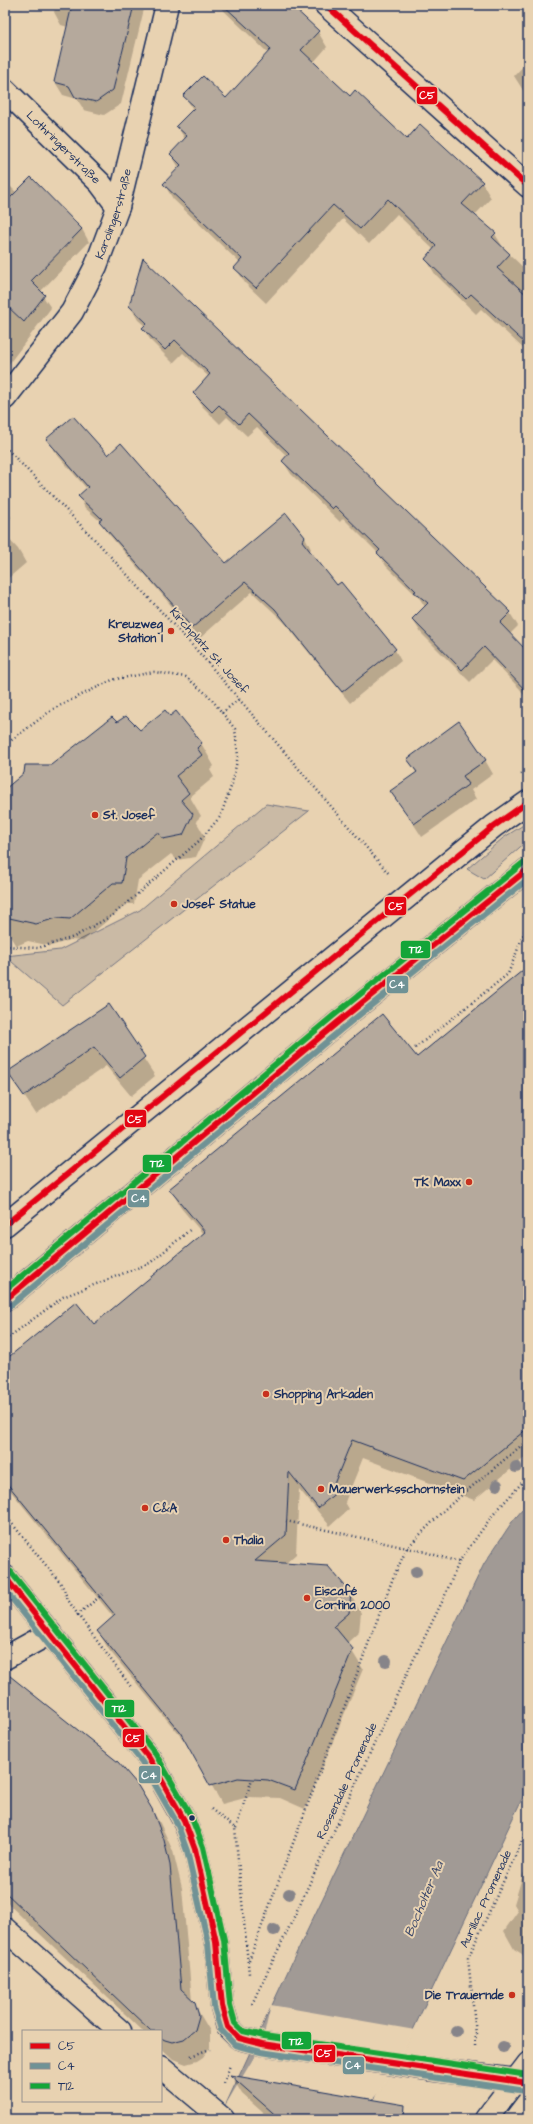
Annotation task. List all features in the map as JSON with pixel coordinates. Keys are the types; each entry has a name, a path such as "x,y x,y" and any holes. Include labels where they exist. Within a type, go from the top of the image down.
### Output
{"street":[{"name":"Karolingerstraße","path":"5,398 72,312 96,266 118,207 166,5"},
{"path":"326,5 528,186"},
{"name":"Lothringerstraße","path":"5,90 100,183 118,207"},
{"path":"5,1225 482,835 528,802"},
{"path":"5,1300 350,1012 528,869"},
{"path":"5,1577 150,1758 184,1820 196,1849 216,1942 222,2006 228,2027 246,2040 428,2069 471,2074 524,2076"},
{"path":"5,1658 50,1633"},
{"path":"5,1929 119,2030"},
{"path":"162,2068 219,2116"},
{"path":"486,2119 524,2076"}],"path":[{"name":"Kirchplatz St. Josef","path":"5,447 105,551 240,699 390,875"},
{"path":"5,745 52,709 112,680 154,672 186,677 209,696 235,729 238,756 232,784 220,817 199,841 113,915 74,937 38,948 5,946"},
{"path":"222,713 240,699"},
{"path":"416,1048 508,974 528,923"},
{"path":"5,1340 63,1297 150,1263 191,1229"},
{"path":"249,1960 393,1578 407,1548 445,1509 528,1440"},
{"name":"Rossendale Promenade","path":"219,2116 246,2040 251,2004 294,1917 408,1671 443,1600 459,1562 492,1516 528,1476"},
{"path":"5,1515 62,1584 68,1600 78,1615 103,1594"},
{"path":"286,1521 407,1548 459,1562"},
{"path":"235,1828 252,1779"},
{"name":"Aurillac Promenade","path":"471,2074 476,2034 468,1958 528,1828"},
{"path":"189,2057 246,2040"}],"shaded area":[{"path":"266,804 309,811 62,1005 5,956 60,950 140,910"},
{"path":"528,822 528,840 484,879 467,869 503,838"}],"water":[{"name":"Bocholter Aa","path":"528,1503 528,1786 414,2028 374,2098 353,2119 219,2119 294,1958 484,1564 512,1522"}],"pier":[{"path":"271,2005 415,2030 380,2091 354,2119 217,2119 262,2044"}],"building":[{"path":"72,5 134,5 113,90 96,102 75,97 69,86 54,82"},
{"path":"223,5 291,5 319,31 301,50 350,96 355,90 407,139 420,124 483,182 462,204 496,233 492,237 510,254 497,268 528,296 528,346 471,294 466,299 425,259 436,246 388,199 360,229 333,205 256,288 234,268 242,259 163,184 181,165 170,154 187,136 176,126 195,107 183,96 203,76 226,98 271,49"},
{"path":"31,177 82,229 31,281 45,295 24,322 7,306 5,307 5,203"},
{"path":"143,258 511,612 500,623 528,652 528,693 484,647 462,670 412,619 428,603 414,592 416,591 377,553 380,550 335,506 332,509 282,461 289,453 248,414 239,424 219,405 212,412 193,393 210,374 175,340 165,350 142,328 147,323 129,306"},
{"path":"73,416 108,455 121,443 226,563 286,513 305,537 302,541 337,585 341,582 396,649 342,692 275,609 245,582 192,628 99,521 102,519 78,496 88,487 46,439"},
{"name":"St. Josef","path":"165,710 170,716 176,711 202,743 197,748 202,755 176,776 189,793 181,800 193,814 183,835 163,839 158,832 126,858 122,883 113,883 70,919 57,918 36,924 5,917 5,789 24,773 25,765 51,765 112,717 117,722 126,716 140,730"},
{"path":"459,721 486,760 463,776 469,784 414,824 390,791 417,772 407,759"},
{"name":"Shopping Arkaden","path":"528,966 528,1428 463,1481 352,1440 334,1484 339,1490 318,1508 289,1472 286,1535 255,1561 328,1566 351,1593 349,1613 334,1626 353,1649 295,1790 268,1780 238,1778 210,1786 180,1732 97,1631 115,1615 5,1481 5,1360 76,1302 94,1324 205,1232 169,1189 382,1014 417,1057"},
{"path":"109,1004 145,1057 120,1078 94,1047 24,1096 7,1072"},
{"path":"5,1672 118,1762 137,1784 152,1809 164,1840 170,1865 181,1989 195,2002 199,2016 195,2030 184,2039 172,2042 162,2038 162,2030 150,2030 5,1892"},
{"path":"230,2075 405,2105 404,2119 280,2119"}],"transit line":[{"name":"C5","path":"326,5 528,186"},
{"name":"C5","path":"5,1225 494,826 528,802"},
{"name":"T12","path":"5,1290 333,1016 523,863"},
{"name":"C5","path":"5,1300 338,1022 528,869"},
{"name":"C4","path":"10,1306 343,1028 528,879"},
{"name":"T12","path":"11,1572 155,1753 191,1816 203,1847 224,1940 230,2005 235,2023 243,2031 264,2036 528,2075"},
{"name":"C5","path":"5,1577 149,1758 184,1820 195,1849 216,1942 222,2006 228,2027 239,2038 262,2044 528,2083"},
{"name":"C4","path":"5,1590 142,1762 177,1823 187,1851 208,1943 214,2007 221,2030 235,2045 261,2052 526,2091"}],"place":[{"name":"Kreuzweg Station I","path":"171,631"},
{"name":"St. Josef","path":"95,815"},
{"name":"Josef Statue","path":"174,904"},
{"name":"TK Maxx","path":"469,1182"},
{"name":"Shopping Arkaden","path":"266,1394"},
{"name":"Mauerwerksschornstein","path":"321,1489"},
{"name":"C&A","path":"145,1508"},
{"name":"Thalia","path":"226,1540"},
{"name":"Eiscafé Cortina 2000","path":"307,1598"},
{"name":"Die Trauernde","path":"512,1995"}]}
